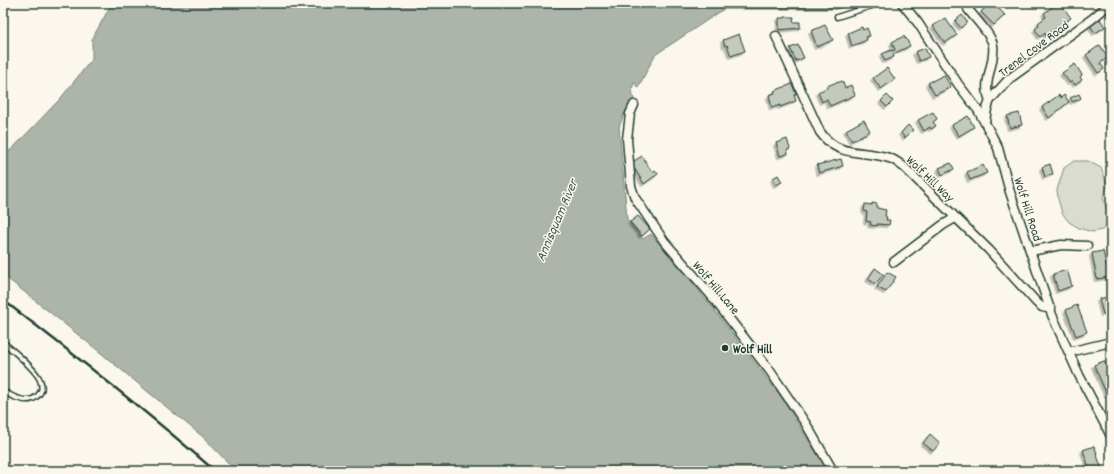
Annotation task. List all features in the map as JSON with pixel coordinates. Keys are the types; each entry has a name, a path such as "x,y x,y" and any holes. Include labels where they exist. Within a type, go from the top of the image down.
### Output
{"street":[{"name":"Wolf Hill Road","path":"902,3 918,23 985,122 998,148 1010,192 1051,309 1079,375 1111,436"},
{"name":"Trenel Cove Road","path":"985,122 990,100 1005,82 1092,19 1111,3"},
{"path":"968,9 990,37 993,47 988,80 988,95 990,100"},
{"name":"Wolf Hill Way","path":"776,36 818,128 827,140 839,149 882,156 894,160 906,168 989,250 1037,303 1042,307 1051,309"},
{"name":"Wolf Hill Lane","path":"634,105 630,114 627,140 631,186 635,198 664,241 714,300 770,371 806,424 833,471"},
{"path":"894,262 943,225 955,218"},
{"path":"1031,251 1061,245 1087,246"},
{"path":"1069,352 1111,342"}],"lane":[{"path":"837,17 881,3"},
{"path":"3,342 34,372 40,380 42,390 39,395 29,401 20,399 3,391"}],"shaded area":[{"path":"1074,161 1088,161 1101,168 1107,187 1103,198 1108,214 1109,225 1102,230 1092,232 1079,228 1069,222 1062,213 1057,190 1064,168"}],"water":[{"name":"Annisquam River","path":"112,3 859,3 836,9 724,9 655,55 638,88 634,82 632,90 634,100 624,114 619,127 627,219 643,239 651,234 697,288 780,395 828,471 236,471 203,437 3,275 3,155 12,149 60,99 92,59 92,39"}],"building":[{"path":"990,3 993,3 1005,15 994,25 981,12"},
{"path":"1060,3 1071,18 1046,36 1045,33 1040,37 1035,29 1039,26 1038,23 1046,17 1044,13"},
{"path":"962,15 967,22 961,28 955,21"},
{"path":"794,17 793,22 800,22 800,28 779,30 779,18"},
{"path":"945,18 957,35 945,43 933,26"},
{"path":"1100,19 1105,27 1095,33 1090,25"},
{"path":"825,25 833,40 817,47 811,31"},
{"path":"862,27 863,30 867,28 870,36 866,37 867,40 852,46 848,33"},
{"path":"739,34 745,51 731,56 727,45 725,46 723,40"},
{"path":"904,36 910,46 893,54 894,57 885,61 882,54 895,50 892,42"},
{"path":"798,45 804,58 796,61 790,48"},
{"path":"1100,45 1108,58 1100,63 1104,69 1098,73 1086,55"},
{"path":"925,48 929,57 919,61 915,52"},
{"path":"1075,64 1082,75 1080,77 1082,80 1075,85 1072,81 1070,83 1062,73"},
{"path":"887,68 895,79 881,89 873,78"},
{"path":"944,75 951,87 935,95 928,83"},
{"path":"842,81 845,88 851,85 855,95 830,106 827,99 822,102 818,92 827,88 827,86"},
{"path":"792,84 796,94 794,95 796,101 780,107 780,105 772,108 769,95 775,93 774,91"},
{"path":"1079,94 1081,98 1073,102 1070,98"},
{"path":"887,95 893,101 887,107 881,101"},
{"path":"1059,95 1061,98 1064,95 1069,102 1049,118 1042,107"},
{"path":"933,112 937,119 933,122 936,126 931,129 930,127 924,131 918,120"},
{"path":"1019,113 1022,125 1010,128 1007,116"},
{"path":"968,116 974,127 959,136 952,125"},
{"path":"864,120 870,131 852,141 846,130"},
{"path":"908,125 913,130 905,138 901,133"},
{"path":"787,139 790,149 787,150 788,154 780,156 776,143"},
{"path":"642,156 652,172 655,170 658,174 644,184 631,163"},
{"path":"841,159 843,166 819,173 817,165"},
{"path":"951,163 954,169 942,175 939,168"},
{"path":"1050,164 1053,174 1045,177 1042,167"},
{"path":"983,165 987,173 970,180 967,172"},
{"path":"778,175 782,182 776,185 773,178"},
{"path":"872,203 877,204 877,208 886,210 885,216 887,217 886,220 890,220 889,225 870,225 871,222 866,221 867,212 864,211 865,204 872,205"},
{"path":"638,216 650,229 642,236 630,222"},
{"path":"1103,251 1109,277 1097,279 1092,253"},
{"path":"875,268 883,274 876,284 868,279"},
{"path":"1067,270 1072,286 1058,291 1053,274"},
{"path":"887,272 896,277 886,292 877,287"},
{"path":"1111,296 1111,312 1103,314 1099,299"},
{"path":"1077,305 1087,332 1076,336 1066,310"},
{"path":"1104,361 1111,373 1111,393 1107,395 1094,365"},
{"path":"930,434 940,443 933,451 923,443"},
{"path":"1094,446 1102,469 1098,471 1090,471 1083,450"}],"railway":[{"path":"3,300 57,341 215,471"}],"place":[{"name":"Wolf Hill","path":"725,348"}]}
